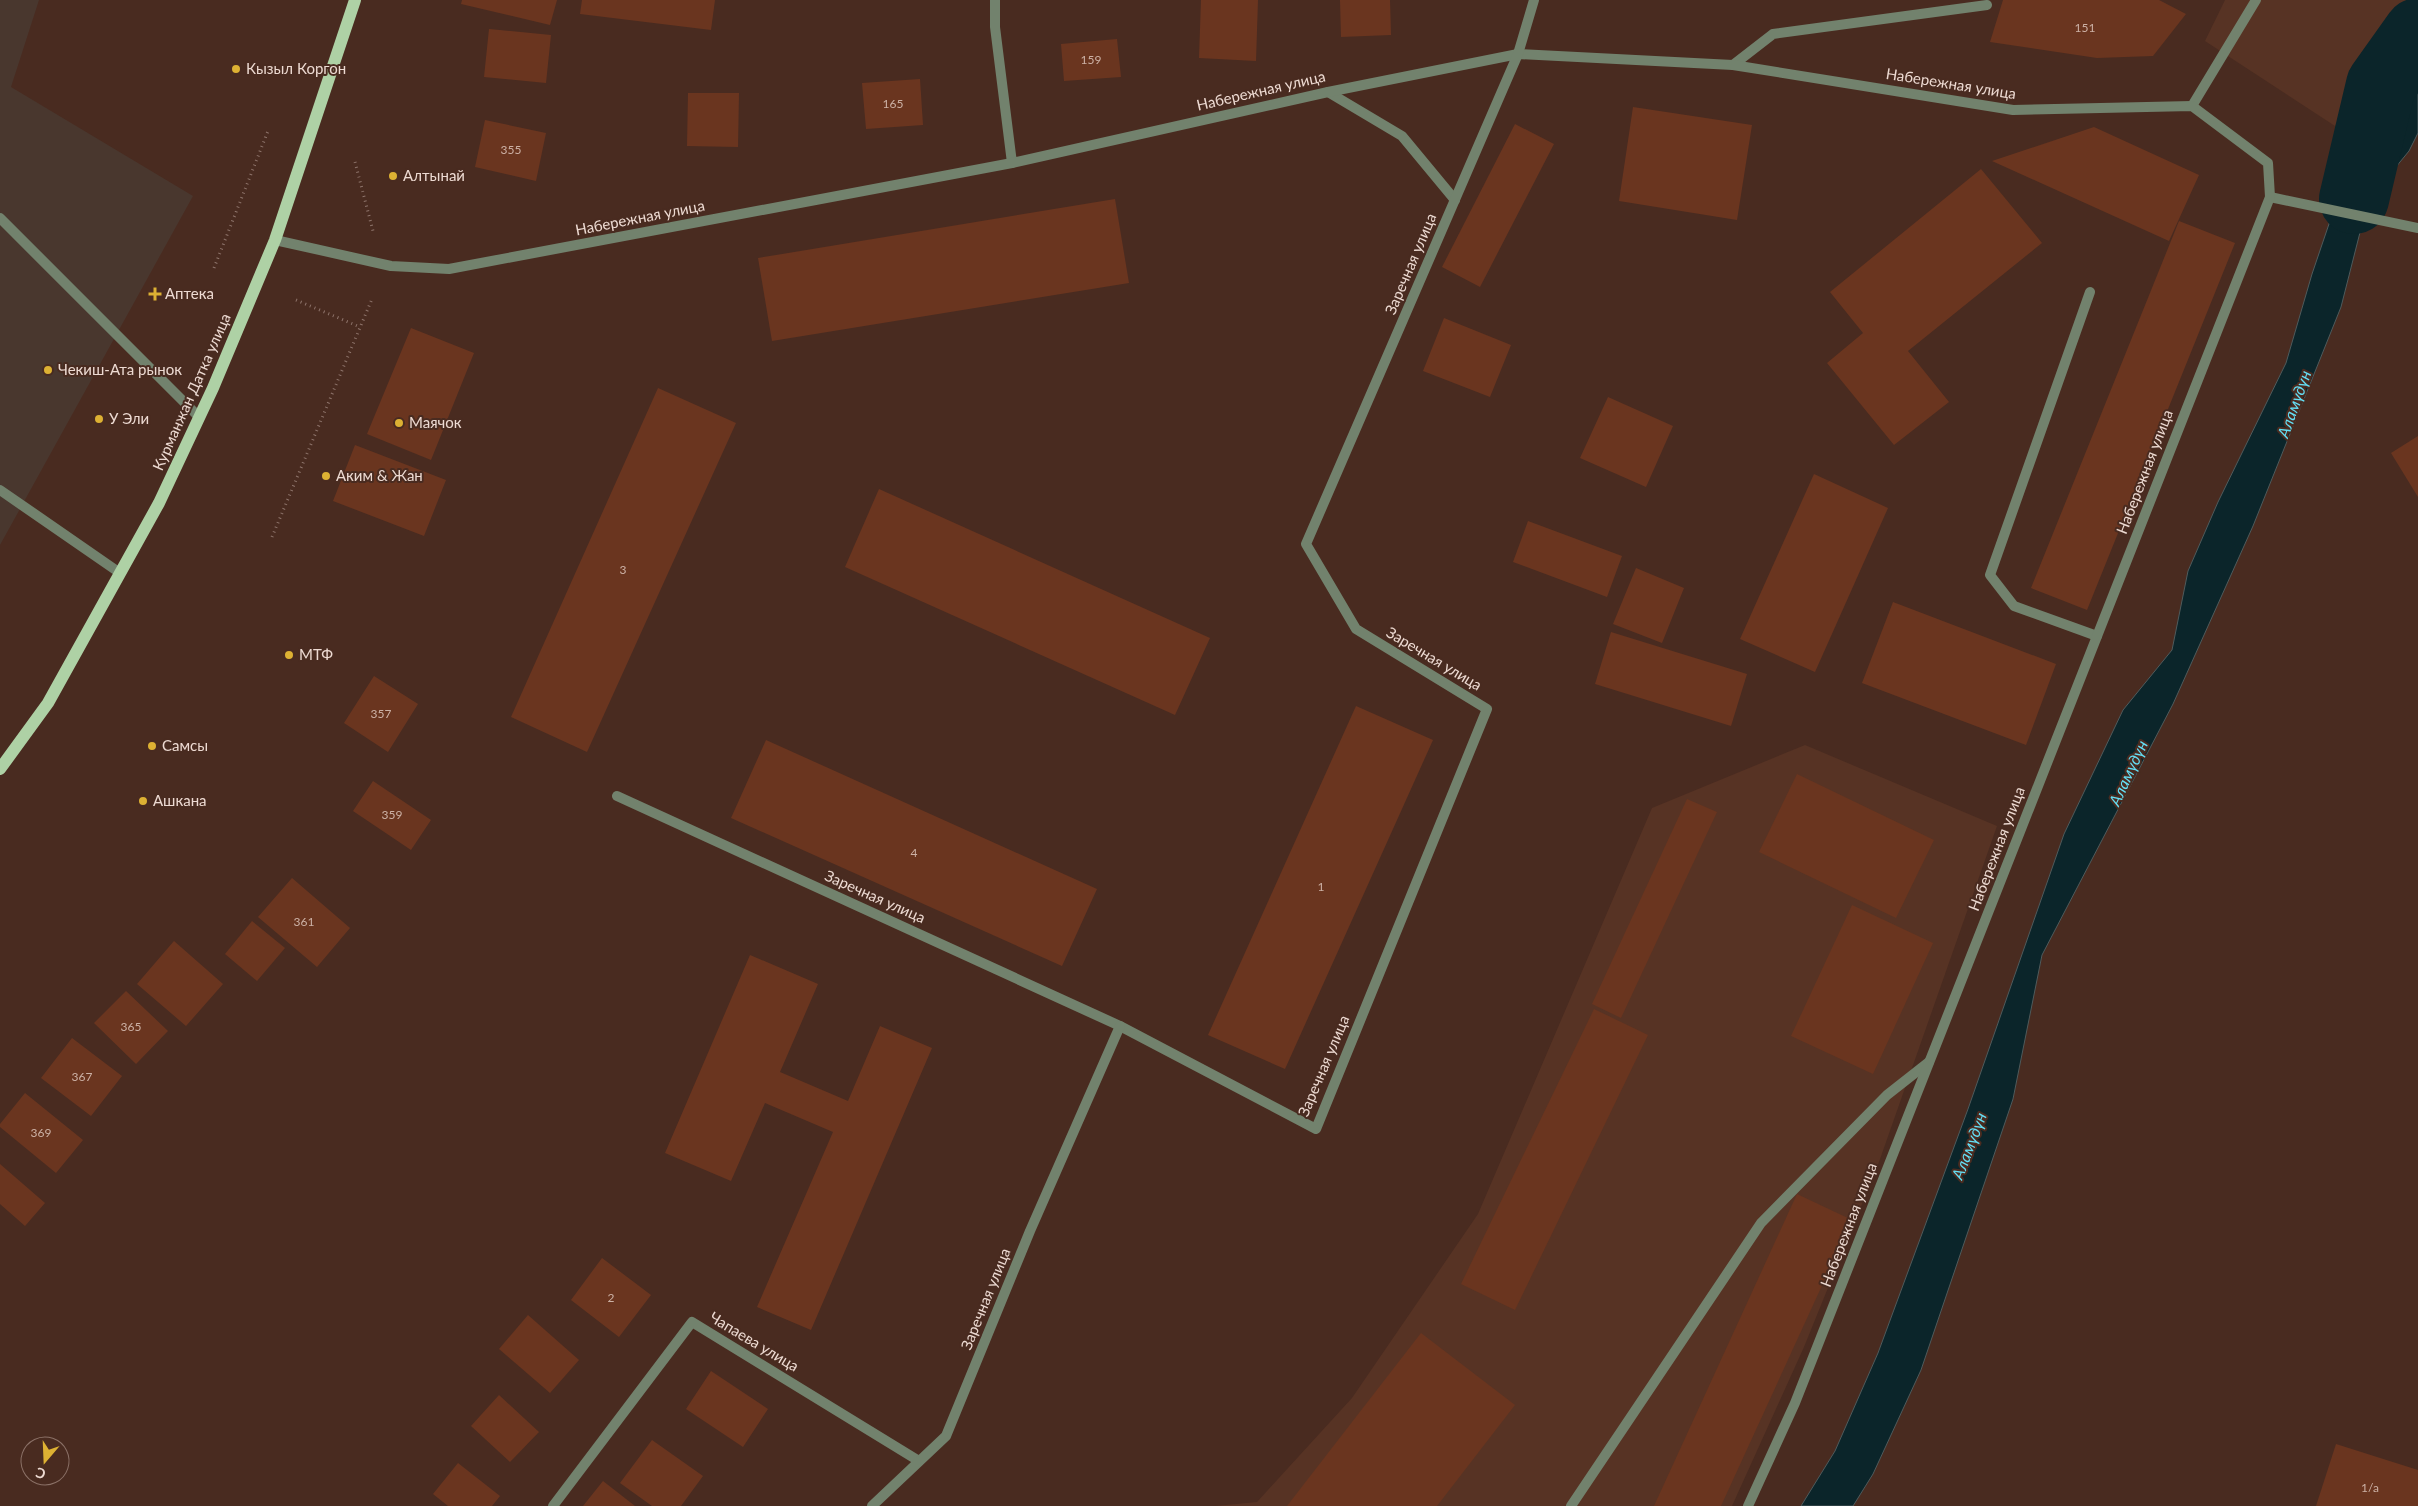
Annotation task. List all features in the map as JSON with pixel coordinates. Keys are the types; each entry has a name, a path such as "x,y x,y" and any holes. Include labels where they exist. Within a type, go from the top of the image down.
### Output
{"main road":[{"name":"Курманжан Датка улица","path":"0,769 48,703 159,503 199,418 275,240 354,0"}],"street":[{"path":"995,0 995,27 1012,163"},
{"path":"1518,54 1534,0"},
{"path":"2192,106 2256,0"},
{"path":"1733,65 1774,34 1987,5"},
{"name":"Набережная улица","path":"275,240 391,266 449,269 1012,163 1328,92 1518,54 1733,65 2013,110 2192,106 2268,163 2270,197 1795,1403 1748,1506"},
{"name":"Заречная улица","path":"617,796 1120,1026 1316,1129 1487,709 1356,629 1306,544 1518,54"},
{"path":"1328,92 1402,136 1455,200"},
{"path":"2270,197 2418,228"},
{"path":"0,218 199,418"},
{"path":"2090,292 1990,574 2014,606 2097,636"},
{"path":"0,490 120,573"},
{"name":"Заречная улица","path":"872,1506 946,1436 1030,1231 1120,1026"},
{"path":"1571,1506 1761,1223 1887,1095 1929,1062"},
{"name":"Чапаева улица","path":"553,1506 692,1322 919,1460"}],"path":[{"path":"214,268 268,131"},
{"path":"354,162 373,231"},
{"path":"296,300 360,327"},
{"path":"272,537 372,300"}],"shaded area":[{"name":"Чекиш-Ата рынок","path":"0,0 39,0 11,87 193,196 0,545"},
{"path":"2225,0 2418,0 2418,4 2383,40 2335,126 2205,41"},
{"path":"1805,745 1997,826 1879,1162 1804,1347 1732,1506 1215,1506 1257,1502 1352,1398 1478,1214 1652,808"}],"water":[{"path":"2418,24 2418,133 2409,151 2368,201 2341,307 2253,526 2173,704 2042,955 2013,1099 1921,1370 1873,1474 1853,1506 1801,1506 1835,1451 1878,1353 1968,1109 2064,834 2123,710 2172,650 2188,571 2218,502 2286,363 2312,274 2348,168 2406,37"}],"building":[{"path":"462,0 557,0 550,25 461,4"},
{"path":"582,0 715,0 711,30 580,14"},
{"path":"1201,0 1258,0 1256,61 1199,58"},
{"path":"1340,0 1390,0 1391,35 1341,37"},
{"path":"2003,0 2159,0 2186,14 2153,56 2097,58 1990,42"},
{"path":"489,29 551,35 546,83 484,77"},
{"path":"1117,39 1121,77 1064,81 1061,44"},
{"path":"920,79 923,125 866,129 862,83"},
{"path":"688,93 739,93 738,147 687,146"},
{"path":"1633,107 1752,125 1737,220 1619,201"},
{"path":"485,120 546,133 536,181 475,167"},
{"path":"1515,124 1554,144 1480,287 1442,267"},
{"path":"2094,127 2199,175 2169,241 1992,161"},
{"path":"1981,169 2042,243 1908,351 1949,402 1894,445 1827,363 1863,333 1830,292"},
{"path":"1115,199 1129,283 772,341 758,258"},
{"path":"2179,221 2235,243 2087,610 2031,588"},
{"path":"1444,318 1511,345 1490,397 1423,371"},
{"path":"411,328 474,353 431,460 367,434"},
{"path":"658,388 736,423 587,752 511,717"},
{"path":"1608,397 1673,426 1646,487 1580,458"},
{"path":"2418,436 2418,497 2391,453"},
{"path":"355,445 446,480 424,536 333,501"},
{"path":"1814,474 1888,508 1815,672 1740,639"},
{"path":"879,489 1210,638 1175,715 845,567"},
{"path":"1528,521 1622,556 1607,597 1513,562"},
{"path":"1636,568 1684,588 1662,643 1613,624"},
{"path":"1893,602 2056,664 2026,745 1862,683"},
{"path":"1611,632 1747,674 1731,726 1595,684"},
{"path":"374,676 418,704 388,752 344,723"},
{"path":"1356,706 1433,740 1285,1069 1208,1035"},
{"path":"766,740 1097,889 1062,966 731,818"},
{"path":"1797,774 1934,840 1896,918 1759,852"},
{"path":"373,781 431,820 411,850 353,811"},
{"path":"1687,799 1717,812 1621,1018 1592,1004"},
{"path":"292,878 350,928 317,967 258,917"},
{"path":"1852,905 1933,943 1873,1074 1791,1036"},
{"path":"252,921 285,948 257,981 225,954"},
{"path":"174,941 223,984 186,1026 137,984"},
{"path":"750,955 818,984 780,1072 848,1101 880,1026 932,1048 811,1330 757,1307 833,1132 765,1103 731,1181 665,1153"},
{"path":"126,991 168,1031 136,1064 94,1023"},
{"path":"1594,1009 1648,1035 1515,1310 1461,1284"},
{"path":"72,1038 122,1076 91,1116 41,1078"},
{"path":"25,1093 83,1140 56,1173 0,1127 0,1124"},
{"path":"0,1164 45,1203 25,1226 0,1204"},
{"path":"1797,1194 1852,1220 1721,1506 1654,1506"},
{"path":"602,1258 651,1295 619,1337 571,1300"},
{"path":"528,1315 579,1360 550,1393 499,1349"},
{"path":"1421,1333 1515,1405 1437,1506 1287,1506"},
{"path":"711,1371 768,1409 743,1447 686,1409"},
{"path":"499,1395 539,1432 510,1462 471,1426"},
{"path":"652,1440 703,1476 681,1506 652,1506 620,1483"},
{"path":"2336,1444 2418,1470 2418,1506 2316,1506"},
{"path":"458,1463 500,1496 492,1506 448,1506 433,1494"},
{"path":"603,1481 635,1506 583,1506"}],"waterway":[{"name":"Аламүдүн","path":"2354,199 2381,85 2418,33"}],"place":[{"name":"Кызыл Коргон","path":"236,69"},
{"name":"Алтынай","path":"393,176"},
{"name":"Аптека","path":"155,294"},
{"name":"Чекиш-Ата рынок","path":"48,370"},
{"name":"У Эли","path":"99,419"},
{"name":"Маячок","path":"399,423"},
{"name":"Аким & Жан","path":"326,476"},
{"name":"МТФ","path":"289,655"},
{"name":"Самсы","path":"152,746"},
{"name":"Ашкана","path":"143,801"}]}
